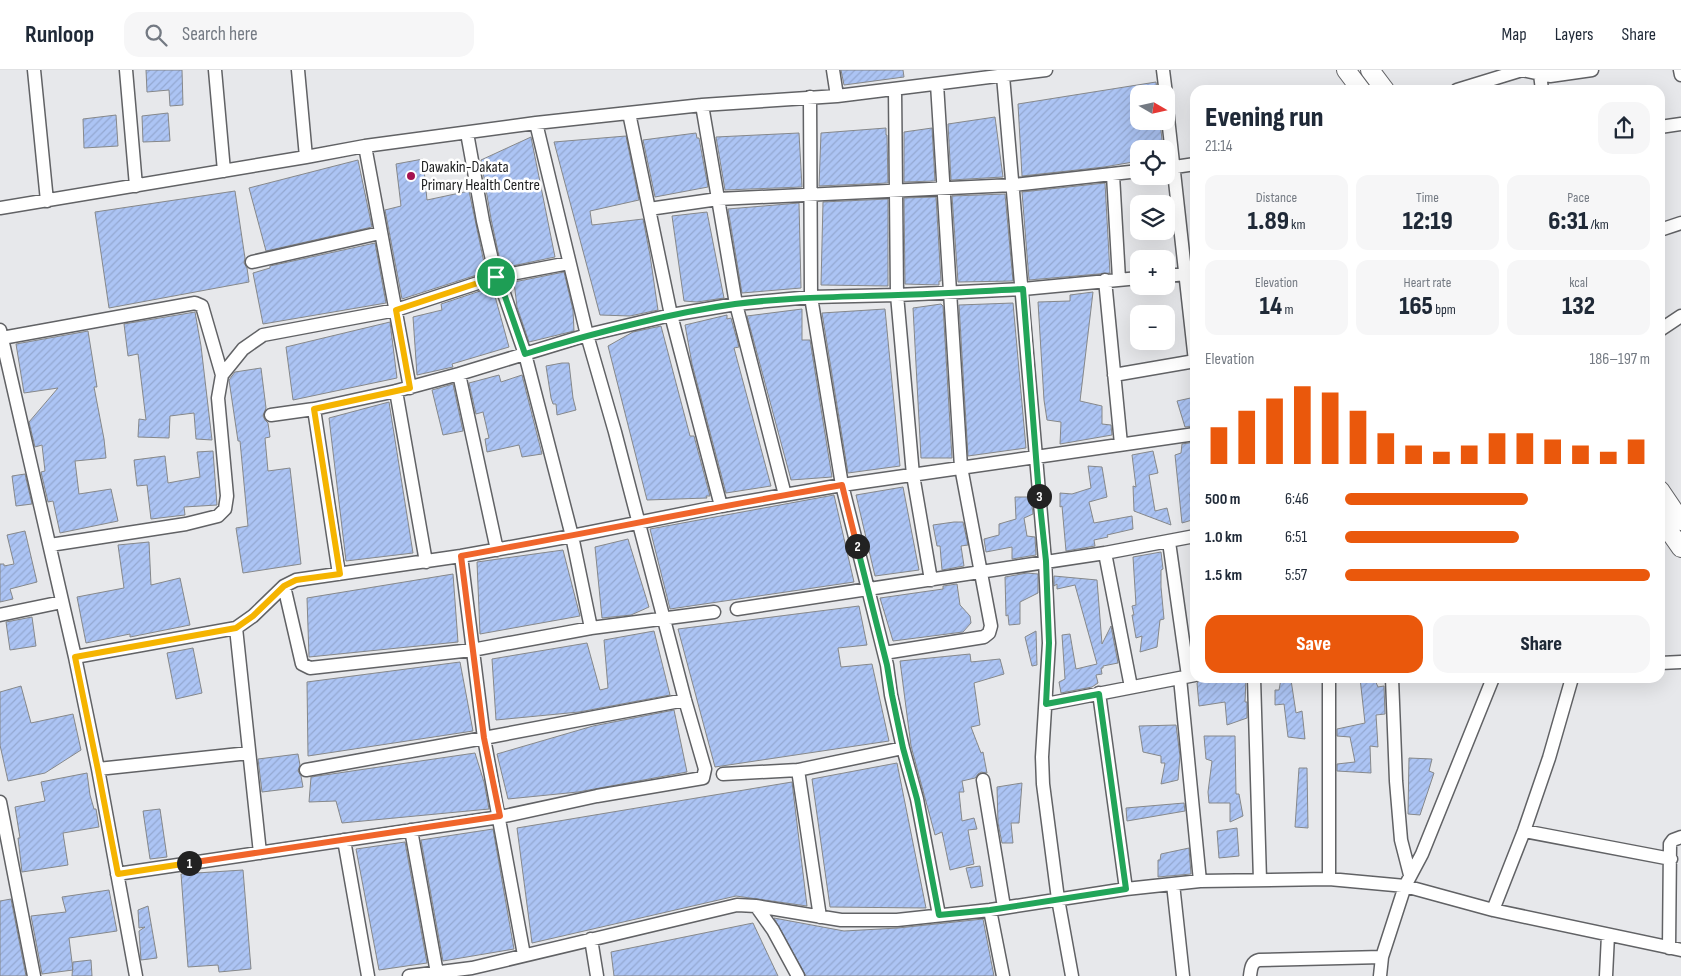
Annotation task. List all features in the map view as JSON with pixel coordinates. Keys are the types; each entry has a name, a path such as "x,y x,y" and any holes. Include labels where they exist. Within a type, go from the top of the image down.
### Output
{"main road":[{"path":"1346,70 1372,84"},
{"path":"1665,497 1681,521"},
{"path":"1665,525 1681,548"}],"street":[{"path":"34,70 47,201"},
{"path":"126,70 136,186"},
{"path":"216,70 224,171"},
{"path":"298,70 306,158"},
{"path":"833,70 837,96"},
{"path":"0,208 306,158 365,146 536,123 702,105 837,96 1046,70"},
{"path":"1163,70 1165,85"},
{"path":"1473,85 1522,70 1550,76 1592,70"},
{"path":"1680,70 1681,75"},
{"path":"1540,74 1541,85"},
{"path":"1003,76 1046,561 1049,643 1042,757 1043,784 1058,899 1072,976"},
{"path":"884,653 984,637 989,633 991,626 961,467 942,188 937,84"},
{"path":"895,89 896,295 913,474 931,580"},
{"path":"810,97 811,297 842,485 884,653 903,748 917,799 939,915"},
{"path":"702,105 736,304 785,495"},
{"path":"629,113 671,315 721,506"},
{"path":"118,874 500,816 597,796 703,778 705,769 685,700 615,432 587,335 536,123"},
{"path":"1665,126 1681,124"},
{"path":"467,133 483,222 496,277 501,285 525,354 572,536 591,628"},
{"path":"365,146 410,388"},
{"path":"1175,166 1190,165"},
{"path":"649,209 718,199 1013,185 1130,172"},
{"path":"1113,175 1119,279"},
{"path":"1173,185 1190,274 1175,275"},
{"path":"1665,229 1681,224"},
{"path":"252,262 380,233"},
{"path":"222,375 243,349 263,335 396,310 496,277 569,263"},
{"path":"271,415 314,409 410,388 587,335 671,315 736,304 811,297 1023,289 1130,278"},
{"path":"1105,280 1121,444"},
{"path":"50,545 186,524 218,516 225,509 227,496 218,398 222,375 202,306 199,304 195,303 1,334 75,657 136,976"},
{"path":"1665,327 1681,316"},
{"path":"1114,375 1190,362"},
{"path":"459,374 497,550"},
{"path":"396,391 426,562"},
{"path":"314,409 340,574"},
{"path":"75,657 236,628 253,616 284,586 296,580 497,550 721,506 842,485 1190,435"},
{"path":"736,609 1104,553 1190,537"},
{"path":"1169,542 1188,676 1200,881"},
{"path":"1104,553 1131,687"},
{"path":"461,556 484,738 500,816 524,956"},
{"path":"284,586 302,664 310,668 472,650 591,628 714,612"},
{"path":"0,615 62,602"},
{"path":"236,628 260,853"},
{"path":"1665,664 1681,662"},
{"path":"1046,704 1188,676"},
{"path":"1254,683 1260,880"},
{"path":"1329,683 1329,878"},
{"path":"1392,683 1396,781 1401,840 1408,881"},
{"path":"1380,976 1382,957 1408,881 1422,854 1491,683"},
{"path":"1493,910 1524,831 1549,758 1571,683"},
{"path":"1099,694 1126,889"},
{"path":"306,770 685,700"},
{"path":"723,774 798,770 903,748"},
{"path":"98,770 249,753"},
{"path":"798,770 820,917"},
{"path":"982,780 1004,907"},
{"path":"0,802 34,976"},
{"path":"411,830 429,974"},
{"path":"1524,831 1670,859"},
{"path":"409,976 472,968 737,905 756,906 841,920 897,920 990,910 1126,889 1200,881 1329,878 1408,881 1493,910 1675,949 1670,844 1673,840 1681,837"},
{"path":"344,840 368,976"},
{"path":"1174,884 1183,976"},
{"path":"756,906 773,930 798,976"},
{"path":"990,910 1003,976"},
{"path":"1606,976 1608,935"},
{"path":"591,939 597,976"},
{"path":"1250,976 1251,966 1259,960 1382,957"}],"building":[{"path":"146,70 182,70 183,105 170,106 169,90 147,92"},
{"path":"841,70 903,70 904,77 844,85"},
{"path":"1156,82 1156,85 1137,85"},
{"path":"1130,86 1130,130 1161,130 1162,140 1130,140 1130,163 1022,176 1018,104"},
{"path":"168,113 170,141 143,142 142,116"},
{"path":"116,115 118,146 84,148 83,119"},
{"path":"995,117 1003,177 951,180 948,124"},
{"path":"886,128 888,183 819,186 821,133"},
{"path":"932,128 935,181 904,182 904,132"},
{"path":"696,133 697,138 699,138 708,187 655,197 643,140"},
{"path":"799,133 802,187 725,190 716,137"},
{"path":"626,136 639,200 590,211 592,225 643,219 658,310 630,316 600,315 554,142"},
{"path":"531,137 555,257 512,266 512,263 501,265 481,160"},
{"path":"423,159 427,200 469,191 486,272 402,299 385,210 401,206 396,164"},
{"path":"358,160 372,227 266,251 249,188"},
{"path":"1105,183 1110,273 1029,280 1022,192"},
{"path":"235,191 245,258 244,263 247,268 249,282 109,308 95,212"},
{"path":"1005,194 1013,281 958,282 952,196"},
{"path":"936,197 941,281 939,281 939,285 905,284 904,198"},
{"path":"888,199 888,286 821,285 823,202"},
{"path":"799,203 801,288 742,293 728,209"},
{"path":"707,212 724,298 697,302 684,301 672,216"},
{"path":"375,243 386,303 263,324 253,273 270,268 270,266"},
{"path":"564,272 573,310 574,331 529,342 517,307 514,282"},
{"path":"489,288 490,290 493,289 509,347 452,364 453,367 417,375 413,317 442,310 441,304"},
{"path":"1093,292 1080,401 1102,406 1102,424 1111,425 1112,435 1060,444 1061,422 1047,420 1038,302 1070,301 1070,295"},
{"path":"1013,303 1026,448 968,456 959,305"},
{"path":"941,304 943,306 952,458 921,458 913,308"},
{"path":"802,309 802,340 810,340 832,477 791,480 747,316"},
{"path":"885,309 900,466 848,473 822,313"},
{"path":"195,312 212,440 196,439 194,413 170,416 169,438 138,437 139,419 146,420 138,354 128,356 124,324"},
{"path":"727,315 727,319 731,318 739,347 734,348 771,486 726,493 692,364 685,325"},
{"path":"390,322 397,378 293,400 286,347"},
{"path":"661,326 690,436 694,436 710,496 706,496 707,498 647,500 608,346 633,332"},
{"path":"88,331 97,387 94,387 106,458 75,461 79,494 111,489 118,521 60,533 53,501 48,502 41,472 45,471 42,445 35,447 29,422 58,388 24,393 16,344"},
{"path":"569,363 576,410 557,415 556,404 553,404 551,398 546,366"},
{"path":"261,368 266,408 263,416 268,423 270,437 265,438 268,471 290,468 301,564 243,573 236,528 248,526 240,441 238,441 229,380 235,372"},
{"path":"499,375 501,382 522,375 542,454 522,457 519,445 487,452 485,439 489,438 483,412 476,414 469,383"},
{"path":"453,384 463,431 443,435 432,390"},
{"path":"1190,398 1190,426 1185,427 1177,401"},
{"path":"389,402 413,553 346,561 329,418"},
{"path":"1190,443 1190,521 1182,523 1175,455 1181,453 1182,444"},
{"path":"213,451 217,505 184,507 185,515 151,519 147,485 137,486 134,460 165,456 168,483 200,477 197,452"},
{"path":"1153,451 1158,473 1149,475 1155,511 1167,508 1171,525 1134,511 1133,486 1136,487 1132,455"},
{"path":"1088,466 1102,467 1107,497 1089,502 1094,523 1132,516 1133,529 1094,540 1095,546 1066,551 1060,493 1072,494 1091,488"},
{"path":"25,474 32,504 16,506 12,476"},
{"path":"903,487 919,570 875,576 856,495"},
{"path":"834,495 854,582 670,609 650,529"},
{"path":"1015,497 1031,497 1033,514 1024,518 1027,536 1035,537 1036,555 1012,559 1012,547 986,552 984,539 999,535 999,524 1016,519"},
{"path":"963,522 968,545 961,546 964,566 942,570 940,546 937,546 933,525"},
{"path":"25,531 37,582 10,589 13,599 0,602 0,564 4,564 4,566 14,564 7,535"},
{"path":"628,539 649,607 631,615 602,618 595,547"},
{"path":"149,542 151,585 180,578 190,625 130,637 130,634 86,643 77,597 124,588 118,545"},
{"path":"563,550 580,616 480,634 477,562"},
{"path":"1161,552 1163,569 1161,570 1161,587 1164,619 1160,620 1157,647 1140,652 1142,636 1136,638 1132,615 1134,615 1132,606 1136,605 1133,557"},
{"path":"1027,573 1038,574 1038,593 1020,602 1020,624 1009,625 1008,615 1006,616 1005,577"},
{"path":"453,574 458,642 309,657 307,598"},
{"path":"1054,576 1097,580 1102,644 1111,626 1118,663 1103,666 1101,668 1102,674 1096,675 1098,683 1092,687 1061,693 1059,682 1065,679 1062,635 1070,634 1076,669 1097,664 1075,585 1057,589 1057,584 1054,586"},
{"path":"957,584 960,605 970,616 971,623 963,632 893,641 880,598 943,589 943,586"},
{"path":"859,606 867,645 838,648 841,667 872,664 889,741 715,767 678,629"},
{"path":"32,617 36,646 10,650 6,622"},
{"path":"654,631 670,695 579,712 496,720 492,659 587,643 600,690 608,688 604,640"},
{"path":"1036,631 1037,665 1032,666 1025,637"},
{"path":"193,648 202,693 176,699 167,653"},
{"path":"970,654 971,662 1000,659 1004,674 974,683 980,725 971,727 981,753 983,752 987,773 981,772 975,778 962,781 964,792 959,792 962,821 974,818 977,829 968,830 974,864 950,870 942,832 935,835 911,746 900,661"},
{"path":"460,662 473,731 308,756 307,682"},
{"path":"1197,683 1246,683 1247,718 1227,725 1225,702 1199,706"},
{"path":"1280,683 1291,683 1296,713 1302,711 1305,739 1288,737 1284,704 1275,705 1275,690 1279,690"},
{"path":"1361,683 1376,683 1378,687 1384,686 1385,714 1376,715 1378,747 1370,746 1371,773 1337,771 1337,764 1355,762 1350,737 1337,736 1337,729 1365,723"},
{"path":"21,686 31,723 73,714 81,750 45,773 8,781 0,745 0,692"},
{"path":"674,710 687,772 578,792 508,799 497,754 593,726"},
{"path":"1176,725 1180,756 1178,780 1161,784 1165,763 1161,763 1161,756 1143,752 1139,726"},
{"path":"1204,736 1235,736 1236,794 1239,794 1243,816 1230,822 1230,803 1209,803 1208,792 1212,761 1206,759"},
{"path":"475,753 484,782 489,809 342,823 336,801 309,802 311,777"},
{"path":"298,754 300,765 298,771 303,787 262,792 258,759"},
{"path":"1409,758 1432,759 1429,771 1434,773 1420,815 1408,814"},
{"path":"897,763 926,908 830,907 812,779"},
{"path":"1299,768 1307,768 1308,828 1295,827"},
{"path":"87,773 90,795 94,809 96,809 99,827 63,833 68,865 22,872 18,838 20,838 15,807 45,801 41,782"},
{"path":"792,782 807,906 736,896 532,943 517,828"},
{"path":"1022,783 1019,823 1011,823 1013,843 1002,843 998,823 997,787"},
{"path":"1184,803 1185,811 1127,821 1126,808"},
{"path":"160,809 167,857 150,859 143,811"},
{"path":"1237,828 1239,856 1219,858 1217,831"},
{"path":"493,829 514,949 443,961 421,840"},
{"path":"405,842 427,963 379,970 356,849"},
{"path":"1189,848 1191,874 1158,877 1158,860 1160,860 1161,854"},
{"path":"980,866 983,886 971,888 966,868"},
{"path":"243,870 251,969 219,972 218,965 188,967 181,874"},
{"path":"109,890 117,931 69,938 73,970 42,974 31,916 66,912 62,897"},
{"path":"11,899 26,976 0,976 0,901"},
{"path":"148,906 157,958 141,960 139,931 145,927 139,928 138,910"},
{"path":"774,918 844,931 898,928 983,919 994,976 806,976"},
{"path":"753,923 778,976 614,976 611,952"},
{"path":"91,960 92,976 72,976 73,962"}],"place":[{"name":"Dawakin-Dakata Primary Health Centre","path":"411,176"}],"route":[{"path":"496,277 501,285 525,354 587,335 671,315 736,304 811,297 1023,289 1046,561 1049,643 1046,704 1099,694 1126,889 990,910 939,915 917,799 903,748 887,665 842,485 721,506 461,556 484,738 500,816 118,874 75,657 236,628 253,616 284,586 296,580 340,574 314,409 410,388 396,310 496,277"}]}
